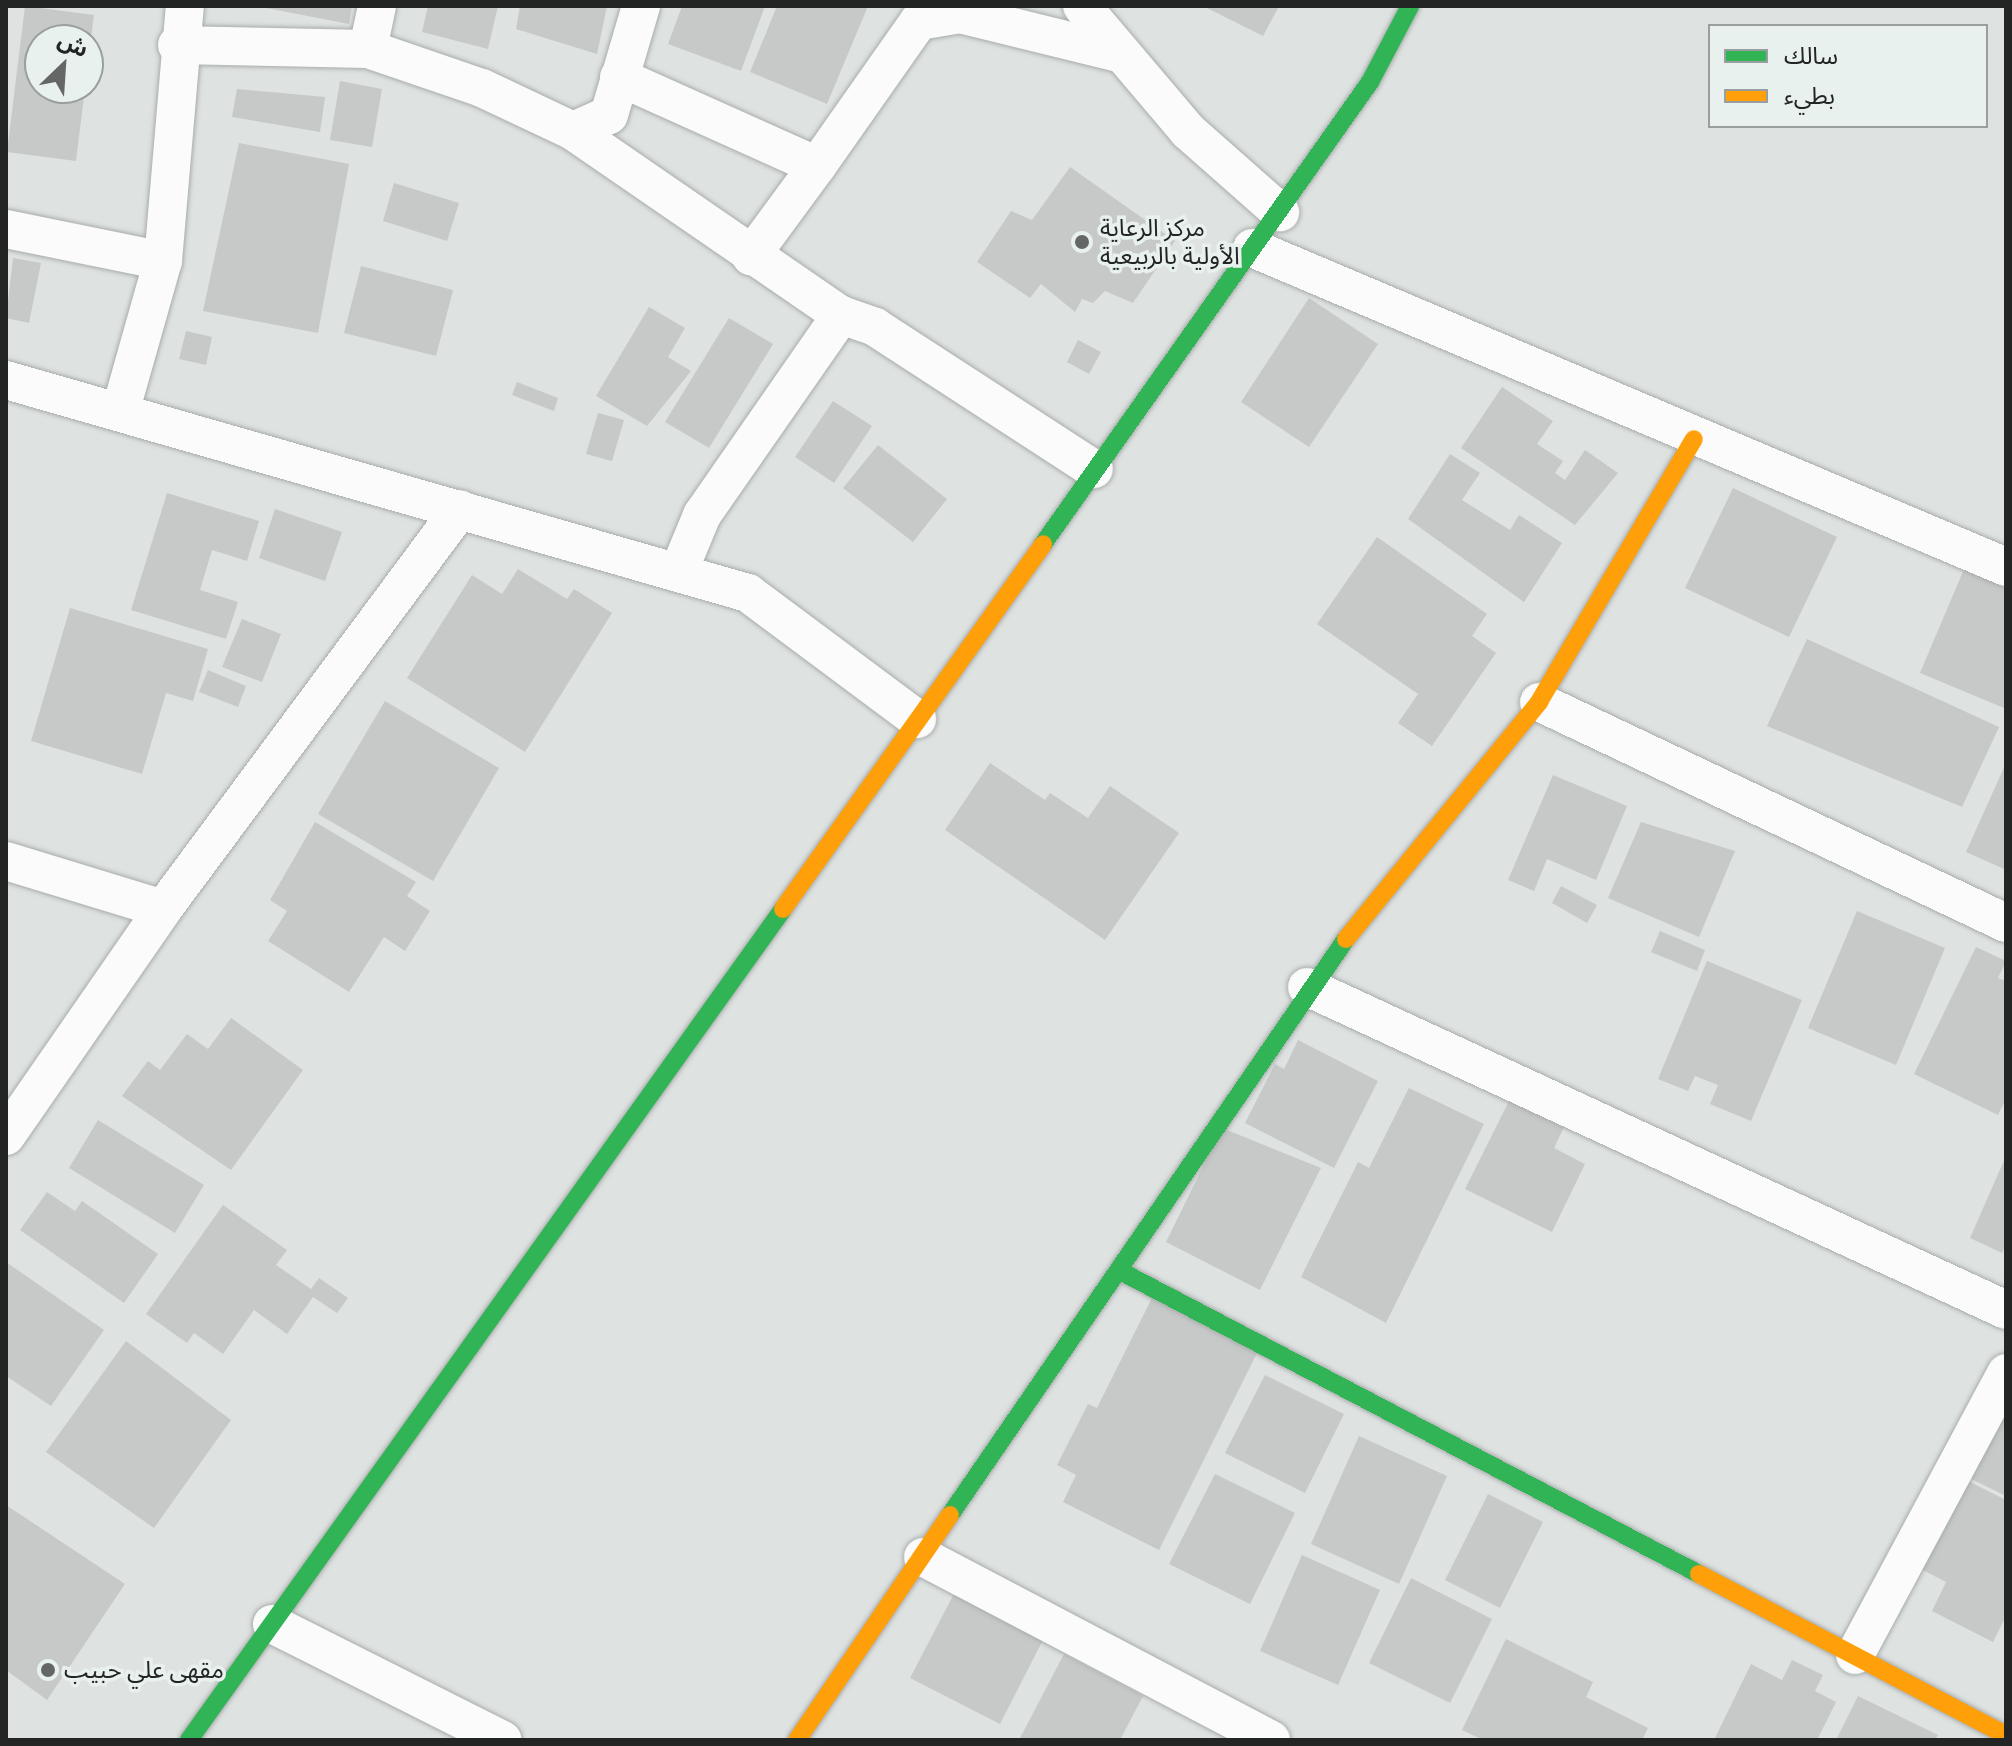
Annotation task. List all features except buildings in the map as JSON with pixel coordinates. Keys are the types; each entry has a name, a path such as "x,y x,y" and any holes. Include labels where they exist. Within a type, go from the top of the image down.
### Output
{"street":[{"path":"121,409 163,261 177,45 185,6"},
{"path":"368,49 377,6"},
{"path":"573,131 609,115 641,6"},
{"path":"1082,6 1115,52 1188,131 1280,212"},
{"path":"189,1740 1280,212 1370,82 1410,6"},
{"path":"751,256 919,21 960,14 1115,52"},
{"path":"177,45 368,49 482,88 573,131 841,315 875,327 1094,469"},
{"path":"619,77 817,166"},
{"path":"6,229 163,261"},
{"path":"1252,248 1694,439 2006,567"},
{"path":"678,573 702,515 841,315"},
{"path":"6,380 121,409 748,593 917,719"},
{"path":"797,1740 1120,1271 1307,987 1539,702 1694,439"},
{"path":"6,1136 163,909 460,509"},
{"path":"1539,702 2006,923"},
{"path":"6,861 163,909"},
{"path":"1307,987 2006,1310"},
{"path":"1120,1271 2006,1735"},
{"path":"1855,1655 2006,1373"},
{"path":"923,1557 1271,1740"},
{"path":"272,1624 503,1740"}],"traffic: fast":[{"path":"1043,544 1370,82 1410,6"},
{"path":"189,1740 783,909"},
{"path":"950,1515 1346,939"},
{"path":"1120,1271 1699,1574"}],"traffic: slow":[{"path":"1346,939 1539,702 1694,439"},
{"path":"783,909 1043,544"},
{"path":"797,1740 950,1515"},
{"path":"1699,1574 2006,1735"}],"place":[{"name":"مركز الرعاية الأولية بالربيعية","path":"1082,242"},
{"name":"مقهى علي حبيب","path":"48,1670"}]}
